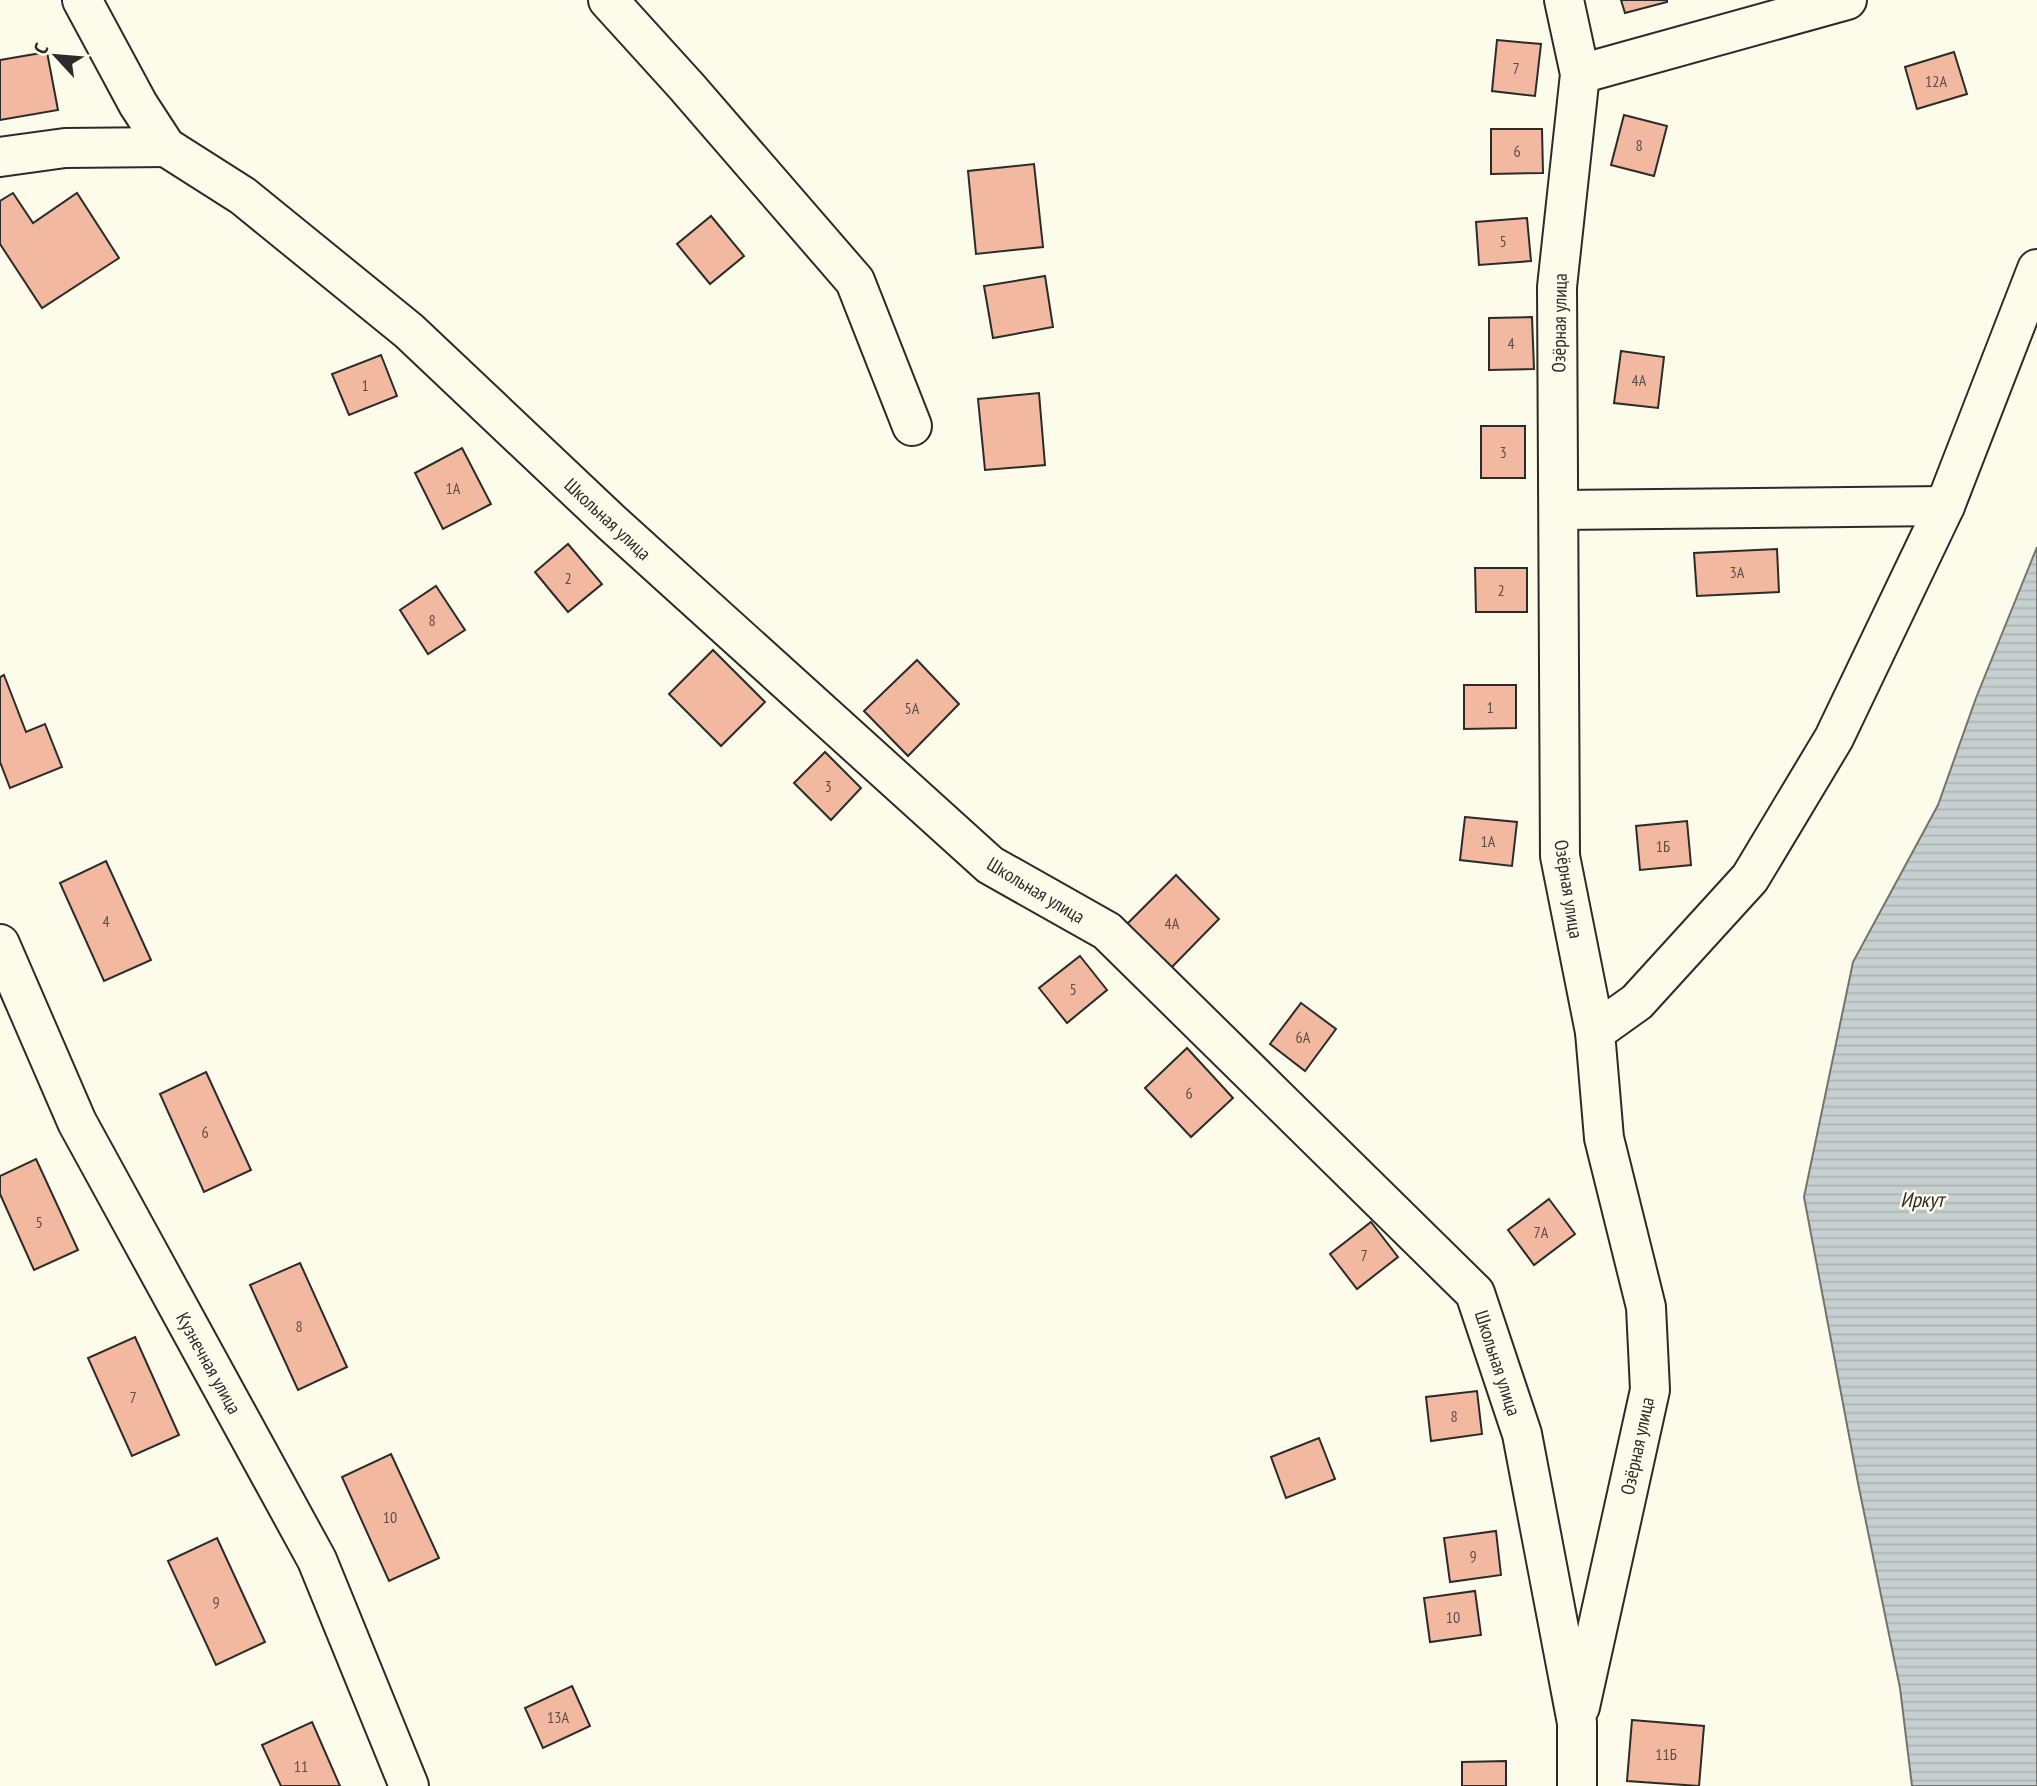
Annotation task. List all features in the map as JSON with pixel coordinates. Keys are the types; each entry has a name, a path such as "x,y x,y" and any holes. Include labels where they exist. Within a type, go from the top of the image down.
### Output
{"street":[{"path":"82,0 138,104 166,147"},
{"path":"608,0 855,281 912,426"},
{"name":"Озёрная улица","path":"1564,0 1580,74 1557,287 1560,856 1595,1032 1604,1138 1646,1307 1650,1390 1577,1723"},
{"path":"1580,74 1847,0"},
{"path":"0,157 65,148 166,147"},
{"name":"Школьная улица","path":"166,147 243,197 409,331 611,523 990,865 1107,931 1475,1293 1522,1434 1577,1723 1577,1786"},
{"path":"1595,1032 1637,1002 1750,878 1834,738 1945,506 2037,269"},
{"path":"1559,510 1945,506"},
{"name":"Кузнечная улица","path":"0,944 77,1122 317,1560 409,1786"}],"water":[{"name":"Иркут","path":"2037,547 2037,1786 1912,1786 1900,1688 1804,1197 1853,962 1938,805 1976,698"}],"building":[{"path":"1621,0 1667,0 1667,2 1625,13"},
{"path":"1497,40 1541,44 1535,96 1492,91"},
{"path":"47,52 58,110 0,120 0,60"},
{"path":"1954,52 1967,94 1917,109 1905,67"},
{"path":"1624,115 1667,126 1654,176 1611,165"},
{"path":"1491,129 1542,129 1543,173 1491,174"},
{"path":"1034,164 1043,247 976,254 968,171"},
{"path":"13,193 33,223 77,193 119,258 42,308 0,244 0,201"},
{"path":"711,216 744,256 710,284 677,244"},
{"path":"1527,218 1531,261 1479,265 1476,222"},
{"path":"1045,276 1053,327 993,338 984,286"},
{"path":"1532,317 1534,369 1489,370 1489,318"},
{"path":"1621,351 1664,357 1658,408 1614,403"},
{"path":"381,355 397,396 349,415 332,374"},
{"path":"1039,393 1045,465 985,470 978,399"},
{"path":"1481,426 1525,426 1525,478 1481,478"},
{"path":"462,448 491,504 443,529 415,473"},
{"path":"568,544 602,584 568,612 535,572"},
{"path":"1777,549 1779,592 1697,596 1694,553"},
{"path":"1475,568 1527,568 1527,612 1476,612"},
{"path":"436,586 465,630 428,654 400,610"},
{"path":"713,650 765,702 721,746 669,694"},
{"path":"917,660 959,704 908,756 864,711"},
{"path":"4,675 26,732 45,724 62,767 10,788 0,762 0,677"},
{"path":"1464,685 1516,685 1516,728 1464,729"},
{"path":"825,752 861,788 831,820 794,783"},
{"path":"1465,817 1517,822 1512,866 1460,860"},
{"path":"1687,821 1691,865 1640,870 1636,826"},
{"path":"106,861 151,960 104,981 60,883"},
{"path":"1176,875 1219,919 1168,971 1124,927"},
{"path":"1080,956 1107,990 1067,1023 1039,988"},
{"path":"1301,1003 1336,1029 1305,1071 1270,1044"},
{"path":"1187,1048 1233,1098 1191,1137 1145,1088"},
{"path":"206,1072 251,1170 204,1192 160,1094"},
{"path":"36,1159 78,1250 34,1270 0,1194 0,1176"},
{"path":"1549,1199 1575,1234 1534,1265 1508,1230"},
{"path":"1371,1222 1398,1257 1357,1289 1330,1254"},
{"path":"300,1263 347,1367 298,1390 250,1285"},
{"path":"135,1337 179,1435 132,1456 88,1358"},
{"path":"1477,1391 1482,1434 1431,1441 1426,1397"},
{"path":"1319,1438 1335,1479 1286,1498 1271,1457"},
{"path":"391,1454 439,1558 389,1581 342,1477"},
{"path":"1496,1531 1501,1575 1450,1582 1444,1538"},
{"path":"217,1538 265,1642 216,1665 168,1561"},
{"path":"1475,1591 1481,1635 1430,1642 1424,1598"},
{"path":"572,1686 590,1726 543,1748 525,1708"},
{"path":"1632,1720 1704,1726 1699,1786 1627,1781"},
{"path":"312,1722 340,1786 281,1786 262,1745"},
{"path":"1506,1761 1506,1786 1462,1786 1462,1762"}]}
